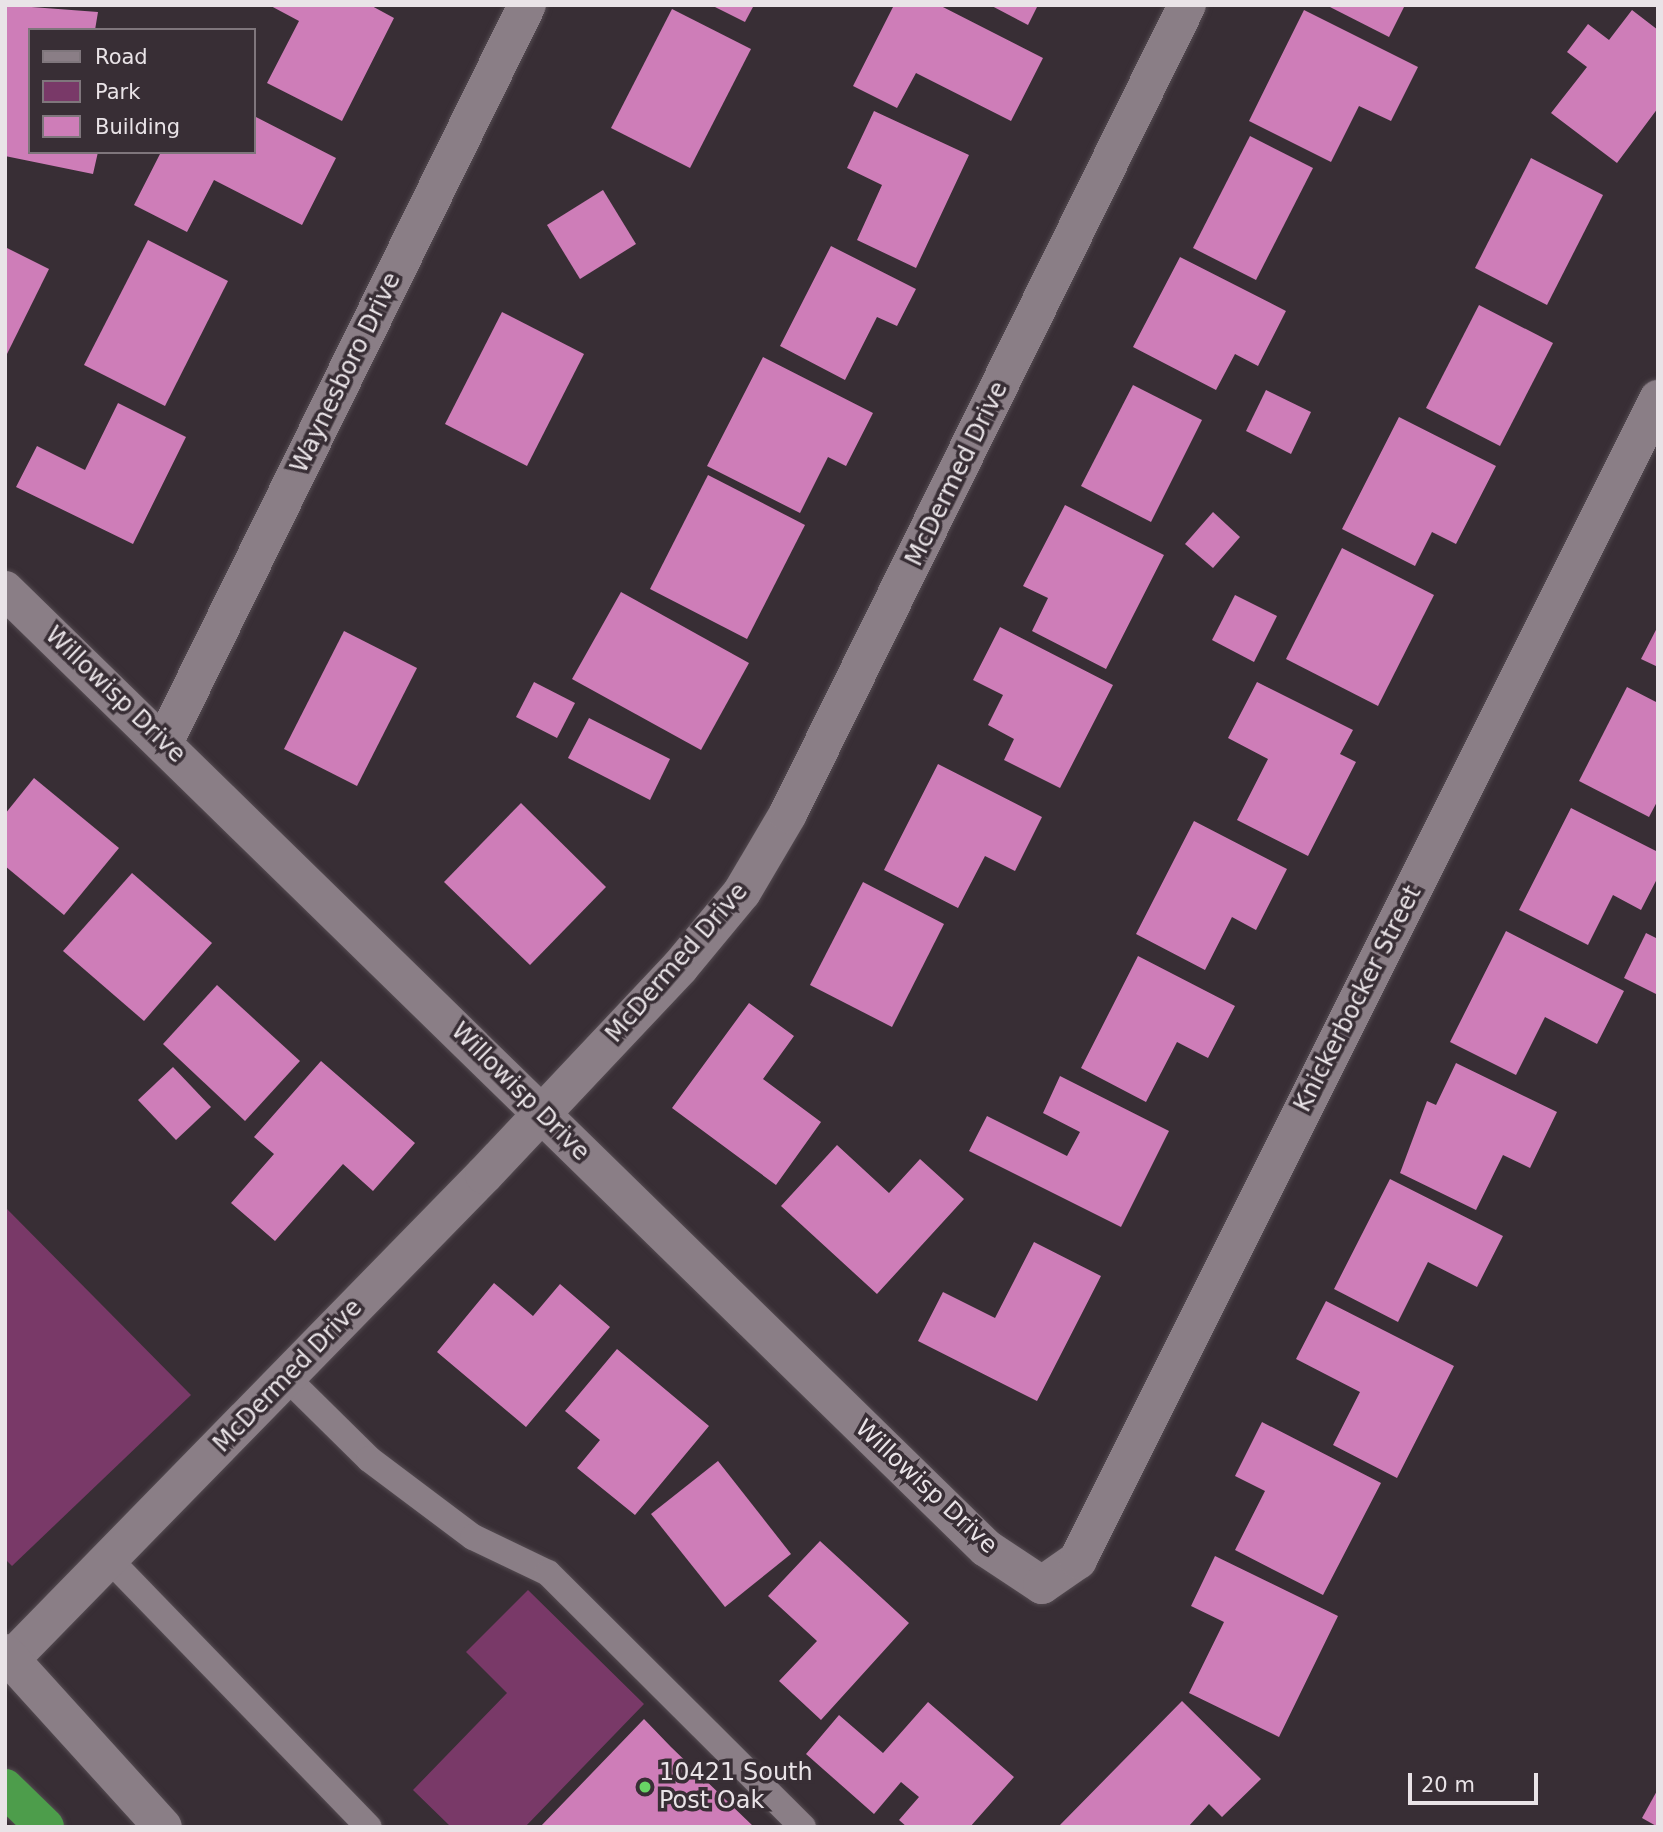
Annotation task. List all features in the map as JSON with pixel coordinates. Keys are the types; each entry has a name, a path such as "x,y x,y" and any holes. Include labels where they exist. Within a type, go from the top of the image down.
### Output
{"highway":[{"path":"5,1788 45,1827"}],"street":[{"name":"Waynesboro Drive","path":"165,741 527,5"},
{"name":"McDermed Drive","path":"8,1656 109,1559 542,1114 680,967 742,892 788,814 1187,5"},
{"name":"Knickerbocker Street","path":"1042,1585 1078,1560 1658,399"},
{"name":"Willowisp Drive","path":"5,590 165,741 986,1548 1042,1585"},
{"path":"8,1656 163,1827"}],"lane":[{"path":"286,1378 369,1459 473,1536 548,1573 803,1827"},
{"path":"109,1559 369,1827"}],"green space":[{"path":"5,1207 191,1395 12,1566 5,1559"},
{"path":"528,1590 644,1704 525,1827 451,1827 413,1790 507,1693 466,1652"}],"building":[{"path":"5,5 98,12 95,28 28,28 28,154 98,154 93,174 5,156"},
{"path":"269,5 370,5 394,18 342,121 267,83 299,21"},
{"path":"711,5 754,5 745,22"},
{"path":"894,5 939,5 1043,58 1011,121 916,73 897,108 853,86"},
{"path":"990,5 1038,5 1028,25"},
{"path":"1326,5 1405,5 1389,37"},
{"path":"672,9 751,49 690,168 611,128"},
{"path":"1304,10 1418,67 1391,121 1359,106 1331,162 1249,121"},
{"path":"1632,10 1658,30 1658,108 1617,163 1551,113 1587,67 1567,52 1588,24 1609,40"},
{"path":"874,111 969,155 916,268 857,240 882,185 847,168"},
{"path":"256,117 336,158 302,225 214,180 187,232 134,205 160,154 256,154"},
{"path":"1250,136 1313,168 1256,280 1193,248"},
{"path":"1531,158 1603,195 1547,305 1475,268"},
{"path":"603,190 636,244 580,279 547,225"},
{"path":"148,240 228,281 165,406 84,365"},
{"path":"831,246 916,289 897,326 877,317 845,380 780,346"},
{"path":"5,247 49,269 5,358"},
{"path":"1180,257 1286,311 1258,366 1235,354 1216,390 1133,347"},
{"path":"1479,305 1553,343 1500,446 1426,408"},
{"path":"502,312 584,354 527,466 445,424"},
{"path":"763,357 873,413 846,466 828,457 800,513 707,466"},
{"path":"1133,385 1202,420 1151,522 1081,486"},
{"path":"1266,390 1311,412 1291,454 1246,431"},
{"path":"118,403 186,437 133,544 16,487 37,446 85,470"},
{"path":"1399,417 1496,466 1456,544 1432,532 1415,566 1342,529"},
{"path":"708,475 805,525 747,639 650,589"},
{"path":"1065,505 1164,555 1106,669 1032,631 1048,598 1023,586"},
{"path":"1213,512 1240,537 1213,568 1185,544"},
{"path":"1342,548 1434,595 1378,706 1286,659"},
{"path":"621,592 749,663 701,750 572,679"},
{"path":"1235,595 1277,616 1254,662 1212,640"},
{"path":"1658,626 1658,667 1641,659"},
{"path":"1000,627 1113,685 1060,788 1004,760 1014,739 988,725 1003,695 973,680"},
{"path":"344,631 417,668 357,786 284,749"},
{"path":"534,682 575,703 557,738 516,717"},
{"path":"1257,682 1353,730 1340,754 1356,762 1308,856 1237,820 1268,759 1228,738"},
{"path":"1627,687 1658,703 1658,800 1649,817 1579,781"},
{"path":"589,718 670,759 650,800 568,758"},
{"path":"938,764 1042,817 1015,871 985,856 958,908 884,870"},
{"path":"34,778 119,848 64,915 5,866 5,814"},
{"path":"521,803 606,887 530,965 444,882"},
{"path":"1571,808 1658,852 1658,877 1641,910 1613,895 1588,945 1519,910"},
{"path":"1194,821 1287,869 1256,930 1232,917 1205,970 1136,934"},
{"path":"132,873 212,943 144,1021 63,951"},
{"path":"863,882 944,924 892,1027 810,985"},
{"path":"1506,931 1624,991 1597,1044 1545,1017 1516,1075 1450,1042"},
{"path":"1646,933 1658,939 1658,995 1624,978"},
{"path":"1138,956 1235,1006 1208,1058 1177,1042 1146,1102 1081,1068"},
{"path":"217,985 300,1061 245,1121 163,1044"},
{"path":"749,1003 794,1036 763,1079 821,1122 776,1185 672,1108"},
{"path":"321,1061 415,1143 373,1191 343,1164 275,1241 231,1203 274,1154 254,1137"},
{"path":"1456,1063 1557,1112 1530,1168 1503,1155 1476,1210 1400,1173 1427,1101 1436,1105"},
{"path":"173,1067 211,1107 176,1140 138,1100"},
{"path":"1060,1076 1169,1131 1121,1227 969,1151 987,1116 1067,1156 1080,1132 1043,1113"},
{"path":"837,1145 889,1193 920,1159 964,1199 877,1294 781,1206"},
{"path":"1390,1179 1503,1236 1477,1287 1428,1262 1398,1322 1334,1289"},
{"path":"1034,1242 1101,1276 1037,1401 918,1341 943,1292 995,1318"},
{"path":"494,1283 533,1316 560,1284 610,1327 526,1427 437,1352"},
{"path":"1326,1301 1454,1366 1397,1478 1333,1445 1360,1392 1296,1359"},
{"path":"617,1349 709,1426 635,1515 577,1468 600,1440 565,1411"},
{"path":"1262,1422 1381,1483 1323,1595 1235,1550 1265,1491 1235,1476"},
{"path":"718,1461 791,1554 725,1607 651,1514"},
{"path":"820,1541 909,1623 821,1720 779,1681 817,1641 768,1596"},
{"path":"1215,1556 1338,1616 1279,1737 1189,1693 1224,1622 1191,1606"},
{"path":"1182,1701 1261,1779 1222,1817 1209,1804 1188,1827 1058,1827"},
{"path":"928,1702 1014,1777 970,1827 907,1827 899,1820 919,1797 901,1782 874,1814 806,1754 839,1715 883,1753"},
{"name":"10421 South Post Oak","path":"644,1719 671,1747 754,1827 540,1827"},
{"path":"1658,1789 1658,1827 1642,1818"}],"place":[{"name":"10421 South Post Oak","path":"645,1787"}]}
